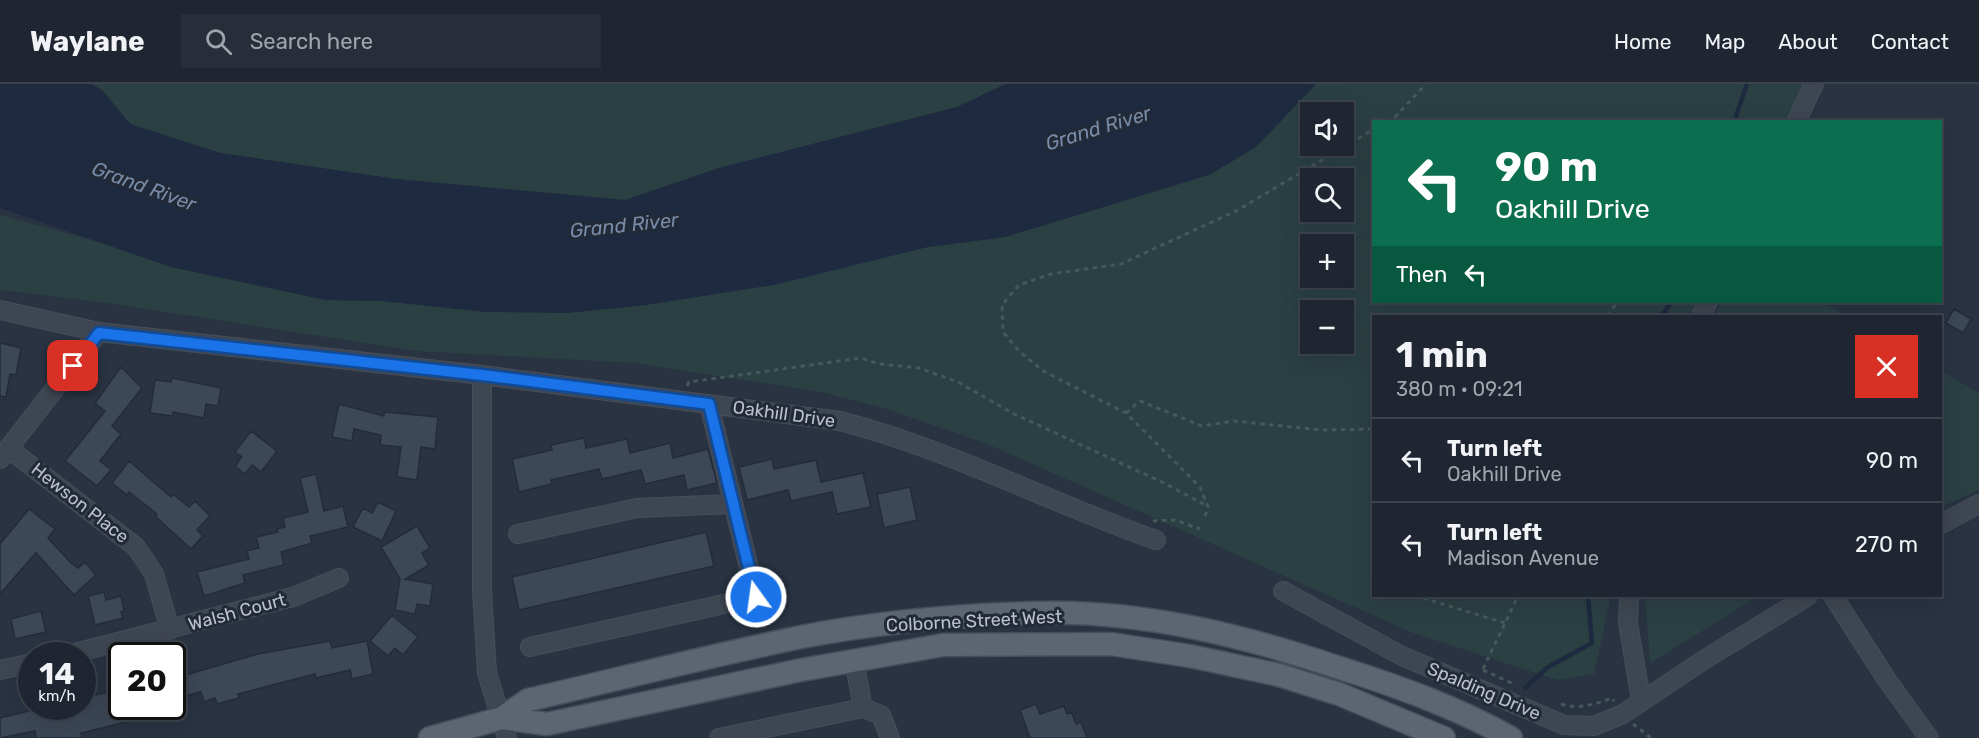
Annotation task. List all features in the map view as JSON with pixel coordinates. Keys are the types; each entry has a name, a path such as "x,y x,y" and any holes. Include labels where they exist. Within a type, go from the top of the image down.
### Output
{"main road":[{"name":"Colborne Street West","path":"505,728 528,700 802,637 899,623 1040,613 1136,619 1220,632 1298,654 1414,692 1511,738"},
{"name":"Colborne Street West","path":"430,738 547,724 854,660 943,645 1111,644 1152,649 1279,675 1339,694 1444,738"}],"street":[{"path":"1797,120 1814,84"},
{"name":"Oakhill Drive","path":"0,310 99,333 482,375 840,421 893,434 1105,522 1156,540"},
{"path":"4,454 99,333"},
{"path":"482,375 482,590 487,673 505,728"},
{"path":"530,647 756,597 709,404"},
{"name":"Hewson Place","path":"4,454 136,547 154,574 170,630"},
{"path":"518,534 637,508 733,504"},
{"path":"1942,523 1979,504"},
{"name":"Walsh Court","path":"96,648 293,597 339,578"},
{"name":"Spalding Drive","path":"1283,591 1402,656 1564,725 1593,726 1623,714 1641,700 1806,597"},
{"path":"1629,597 1628,623 1641,700"},
{"path":"1834,597 1887,680 1929,738"},
{"path":"854,660 863,708"},
{"path":"0,670 18,666"},
{"path":"719,738 762,734 863,708 881,715 890,738"}],"path":[{"path":"1390,120 1426,84"},
{"path":"1205,516 1208,507 1200,487 1126,413 1043,371 1019,351 1004,332 1002,305 1019,285 1051,274 1121,264 1238,210 1372,130"},
{"path":"678,400 689,382 861,358 879,364 919,368 958,382 1012,413 1164,483 1208,507"},
{"path":"1126,413 1140,401 1202,426 1234,421 1322,430 1372,429"},
{"path":"1518,597 1483,670 1526,690"},
{"path":"1423,598 1505,623"},
{"path":"1556,702 1571,708 1593,705 1612,698 1623,714"}],"green space":[{"path":"91,84 1006,84 957,107 719,168 625,200 396,179 220,153 130,124 102,90"},
{"path":"1316,84 1812,84 1794,120 1372,120 1372,303 1707,303 1701,315 1372,315 1372,597 1611,597 1594,674 1558,680 1413,633 985,443 880,407 821,392 634,363 416,351 114,304 0,290 0,215 107,244 171,267 326,300 382,301 928,247 1005,237 1256,147"},
{"path":"1721,303 1825,303 1846,315 1715,315"},
{"path":"1942,372 1979,393 1979,490 1942,507"},
{"path":"1645,597 1757,597 1650,663"}],"water":[{"name":"Grand River","path":"0,84 91,84 102,90 130,124 220,153 396,179 625,200 719,168 957,107 1006,84 1316,84 1256,147 1209,175 1005,237 928,247 774,285 646,305 568,313 485,312 382,301 326,300 171,267 0,208"}],"building":[{"path":"1954,309 1971,319 1963,333 1946,323"},
{"path":"0,343 21,348 16,375 10,374 6,397 0,396"},
{"path":"121,367 142,388 112,426 121,434 100,461 111,470 97,486 65,461 105,411 95,403"},
{"path":"172,378 221,388 218,406 206,404 204,418 173,412 173,416 150,413 155,380 171,382"},
{"path":"339,404 384,416 384,412 438,417 435,449 421,447 417,480 397,477 401,447 380,445 381,435 354,429 352,441 332,437"},
{"path":"251,431 277,451 261,472 252,465 245,474 235,466 242,457 235,452"},
{"path":"584,438 586,448 627,439 630,453 670,443 673,458 708,449 717,483 687,490 684,475 645,484 641,470 602,479 599,469 551,480 552,484 519,492 512,459 552,450 551,445"},
{"path":"772,459 774,469 816,460 821,482 863,473 871,507 837,514 832,492 791,501 788,490 747,500 739,467"},
{"path":"129,461 171,497 173,494 189,507 195,501 210,516 197,530 203,536 191,549 155,516 157,514 129,492 127,495 112,483"},
{"path":"316,474 324,511 343,506 348,527 310,536 312,543 281,552 284,565 243,575 245,583 204,596 197,572 249,559 247,551 259,548 256,537 278,532 277,529 285,527 283,518 308,512 300,478"},
{"path":"910,487 917,520 884,528 877,494"},
{"path":"378,502 396,511 382,541 353,527 363,508 372,513"},
{"path":"29,509 55,529 48,538 70,562 78,568 85,562 96,575 74,595 36,553 0,594 0,544"},
{"path":"417,526 430,548 422,553 429,565 405,579 433,584 430,606 417,604 415,614 395,610 400,579 381,547"},
{"path":"706,532 714,566 519,610 512,577"},
{"path":"104,592 106,600 121,596 123,618 95,625 88,596"},
{"path":"41,611 46,632 15,639 11,619"},
{"path":"392,615 418,637 403,655 395,648 388,656 370,641"},
{"path":"330,641 332,648 367,641 373,674 352,679 350,670 316,678 315,674 238,694 239,698 217,704 215,698 204,702 201,692 186,696 186,675 258,654"},
{"path":"108,692 108,720 134,720 81,733 82,738 36,738 35,731 0,738 0,718 18,714 18,720 96,720 96,695"},
{"path":"1036,704 1040,714 1064,706 1067,714 1072,713 1076,724 1081,722 1087,738 1030,738 1020,710"}],"waterway":[{"path":"1735,120 1747,84"},
{"path":"1663,315 1670,303"},
{"path":"1525,688 1548,667 1592,643 1588,597"}],"route":[{"path":"73,366 99,333 482,375 709,404 756,597"}]}
